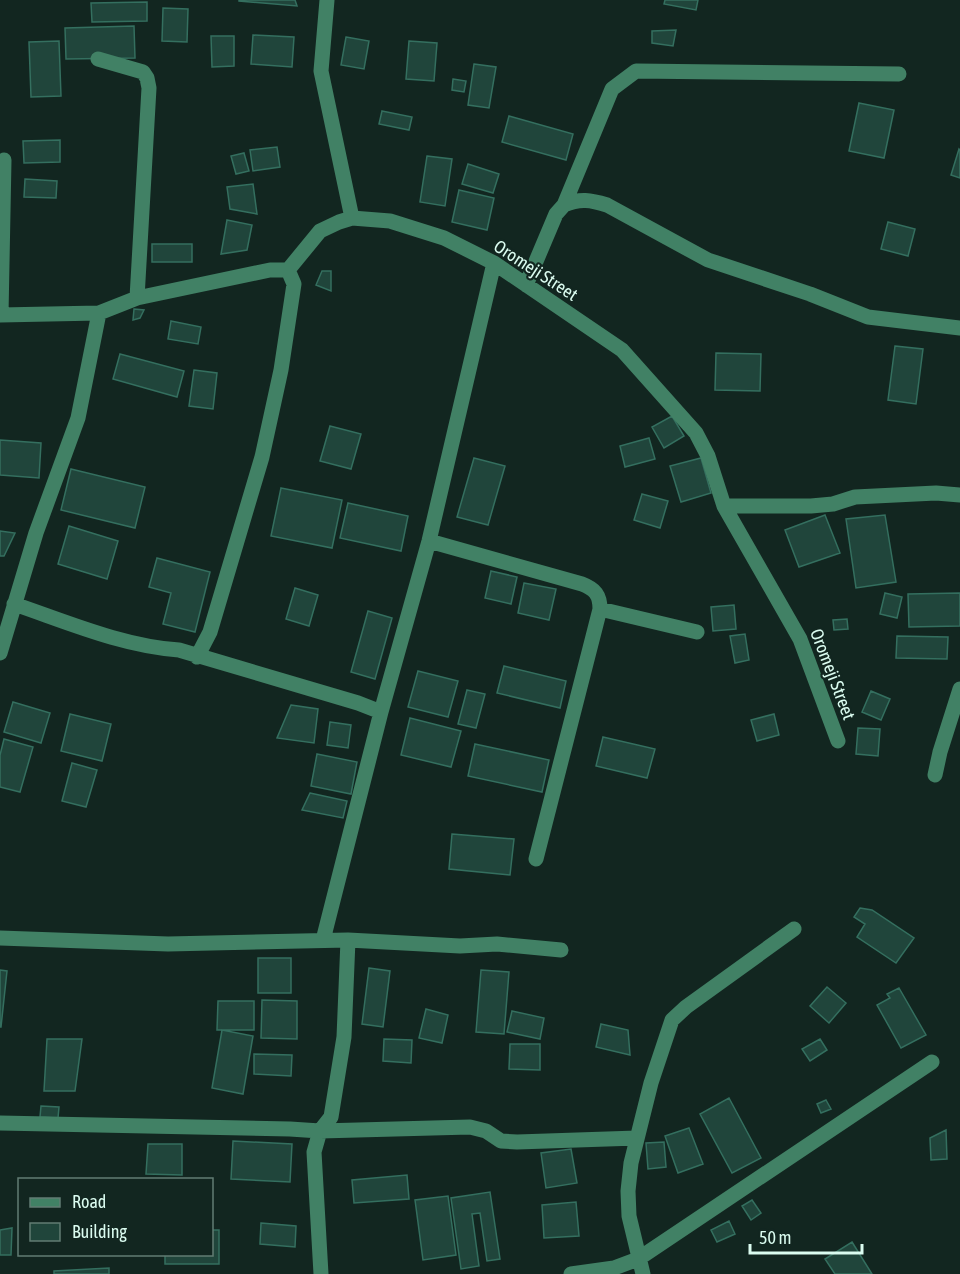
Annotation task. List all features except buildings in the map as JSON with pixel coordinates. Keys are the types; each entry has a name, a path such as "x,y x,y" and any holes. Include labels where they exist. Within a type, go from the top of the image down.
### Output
{"street":[{"path":"327,0 321,71 352,218"},
{"path":"98,59 142,72 147,78 149,88 137,298"},
{"path":"526,285 556,214 564,205 612,89 636,71 899,74"},
{"path":"4,160 0,315 99,313 137,298 270,270 288,270 294,284 281,370 262,457 210,632 197,657"},
{"path":"564,205 578,200 592,200 607,205 708,260 810,294 868,317 960,328"},
{"name":"Oromeji Street","path":"288,270 320,231 352,218 390,221 444,238 494,263 622,350 696,433 708,456 724,506 800,639 838,741"},
{"path":"323,940 381,712 429,541 494,263"},
{"path":"0,653 8,611 78,418 99,313"},
{"path":"724,506 811,506 833,504 855,497 936,493 960,495"},
{"path":"429,541 582,584 593,589 600,599 600,609 536,859"},
{"path":"600,609 697,632"},
{"path":"8,611 162,649 179,650 358,703 381,712"},
{"path":"936,775 940,752 960,689"},
{"path":"641,1267 629,1216 628,1191 631,1163 651,1083 672,1020 686,1007 794,929"},
{"path":"0,938 168,944 348,940 460,946 497,944 561,950"},
{"path":"321,1274 314,1152 320,1131 331,1117 344,1037 348,940"},
{"path":"571,1274 641,1267 932,1062"},
{"path":"0,1123 320,1131 470,1127 486,1131 501,1141 637,1138"}]}
